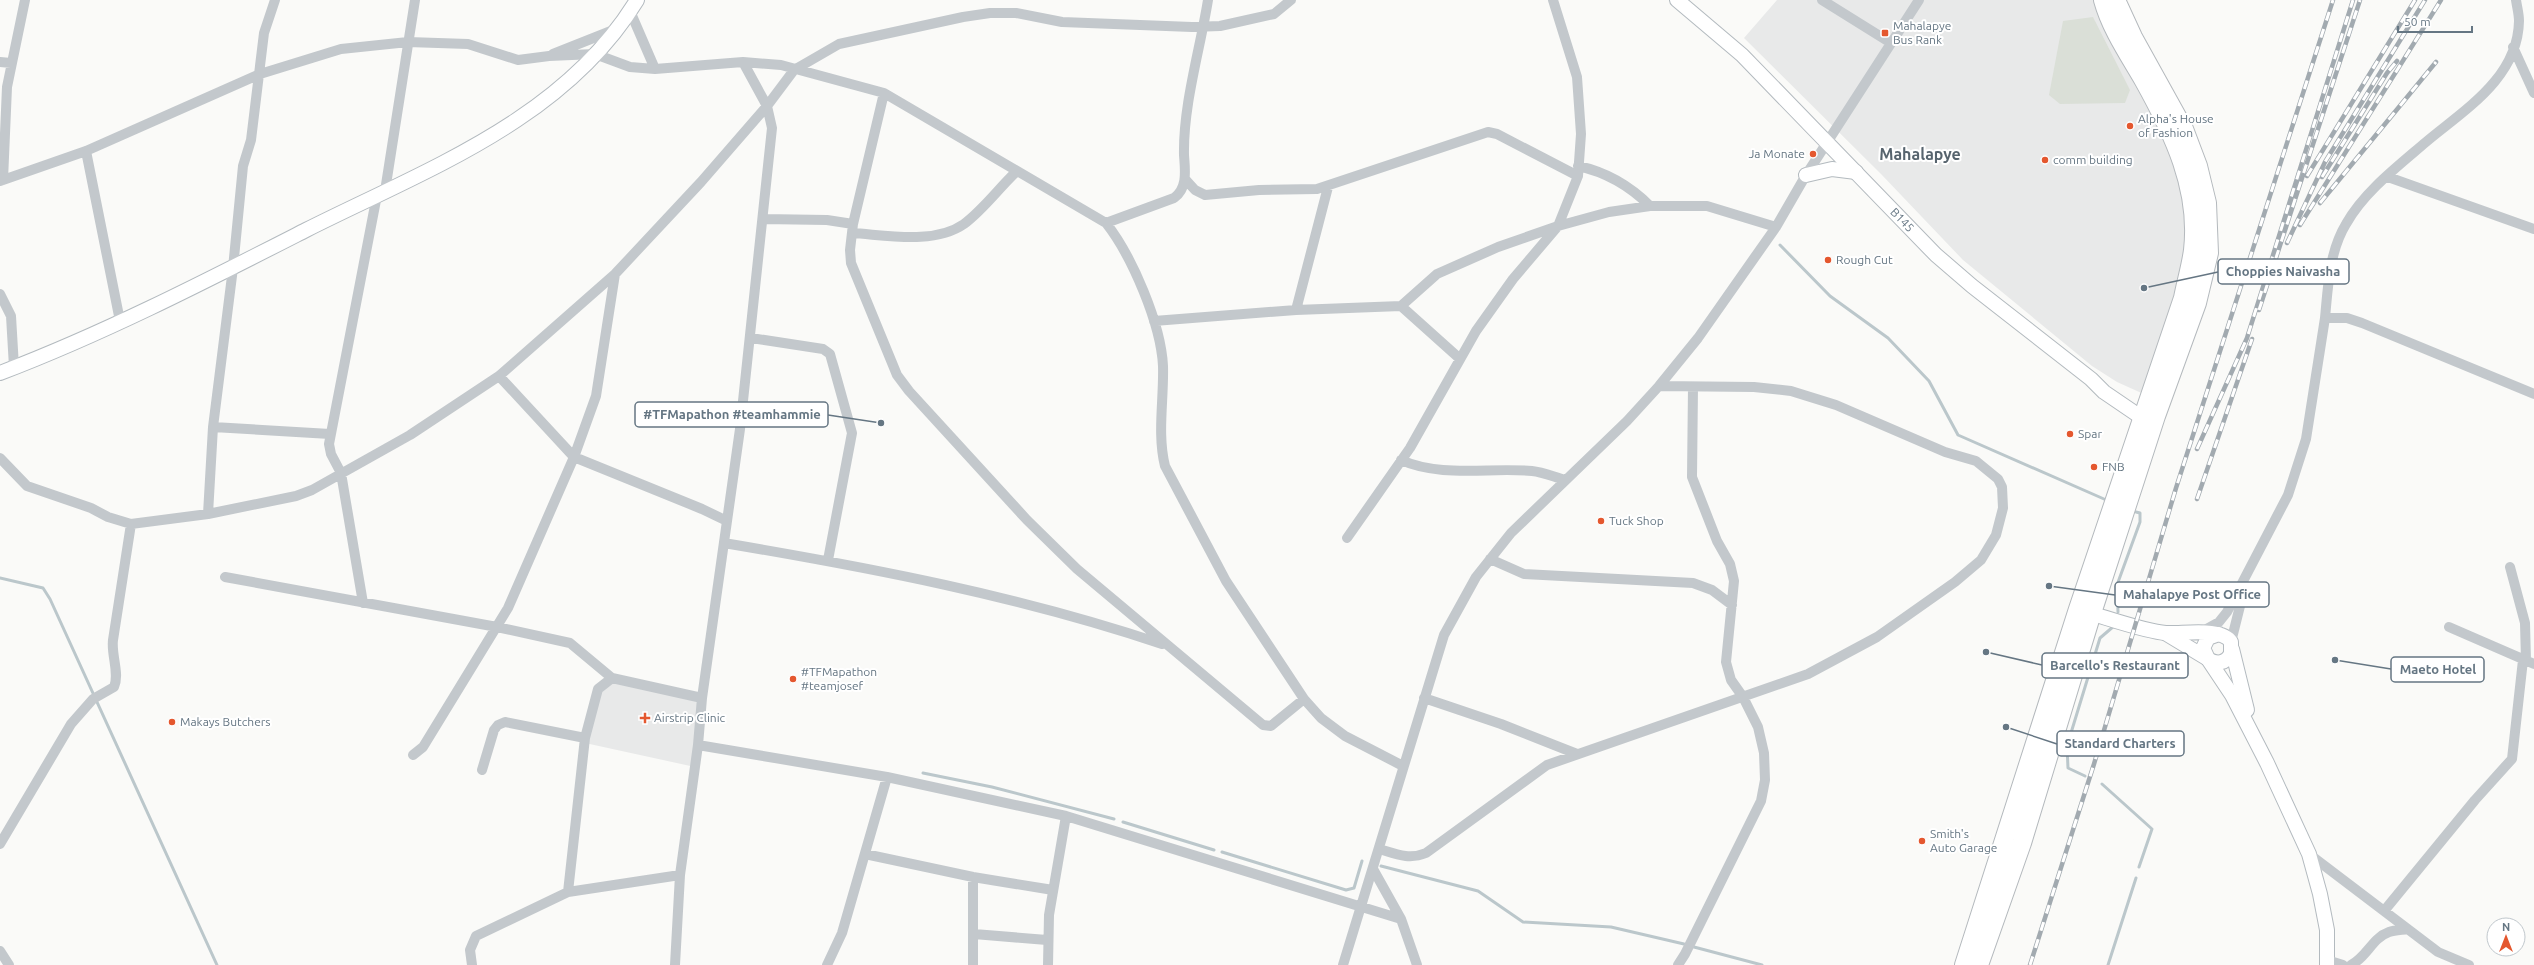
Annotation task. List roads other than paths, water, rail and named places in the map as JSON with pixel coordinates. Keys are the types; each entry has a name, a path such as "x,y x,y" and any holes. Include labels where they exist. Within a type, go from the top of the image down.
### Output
{"highway":[{"path":"1964,965 2085,611 2149,417 2183,298 2193,251 2192,203 2185,170 2172,134 2120,39 2103,0"},
{"path":"2116,0 2133,37 2184,129 2198,166 2207,203 2209,253 2203,279 2149,417"},
{"path":"1979,965 2024,836 2085,611"}],"street":[{"path":"25,0 11,62 4,115 2,180 86,151 260,74 329,52 408,42 468,44 518,60 549,56 595,54 630,67 655,69 743,62 780,65 794,70 865,86 884,93 1016,172 1106,223 1117,238 1127,257 1154,321 1163,366 1161,451 1165,466 1226,581 1304,699 1321,718 1345,736 1403,766"},
{"path":"208,514 213,427 233,268 243,166 250,147 264,32 275,0"},
{"path":"363,603 341,473 331,454 330,434 381,193 415,0"},
{"path":"1106,223 1174,198 1181,191 1185,179 1185,129 1208,0"},
{"path":"0,458 27,486 92,508 108,517 131,524 208,514 296,496 312,490 410,435 499,376 615,274 701,182 767,106 794,70 838,44 963,17 990,13 1016,13 1062,22 1220,26 1274,14 1291,0"},
{"path":"1347,538 1401,460 1459,358 1513,279 1558,226 1578,171 1581,134 1577,77 1553,0"},
{"name":"B145","path":"1677,0 1729,44 1827,141 1936,255 1972,286 2092,379 2149,417"},
{"path":"1822,0 1891,43"},
{"path":"1343,965 1444,635 1476,577 1511,533 1627,421 1660,386 1698,338 1776,228 1827,141 1919,0"},
{"path":"2199,633 2219,622 2227,612 2288,495 2306,438 2325,318 2331,266 2340,235 2363,200 2488,91 2497,79 2513,47 2519,22 2516,0"},
{"path":"0,373 120,321 233,268 460,155 504,130 544,101 595,54 634,6"},
{"path":"634,6 655,69"},
{"path":"549,56 617,28"},
{"path":"2513,47 2534,93"},
{"path":"0,62 11,62"},
{"path":"675,965 680,875 750,338 772,128 767,106 743,62"},
{"path":"884,93 853,229 852,263 897,375 909,391 1027,520 1077,569 1263,726 1271,726 1304,699"},
{"path":"1185,179 1195,190 1206,195 1259,190 1302,190 1328,187 1488,132 1497,134 1578,171 1594,170 1633,190 1650,206"},
{"path":"86,151 120,321"},
{"path":"1806,175 1832,169 1856,172"},
{"path":"763,218 827,220 853,229 925,236 948,231 964,223 1016,172"},
{"path":"2388,177 2534,229"},
{"path":"1296,310 1328,187"},
{"path":"1154,321 1296,310 1400,306 1437,274 1498,247 1558,226 1609,212 1650,206 1707,206 1776,228"},
{"path":"413,756 423,747 508,608 574,457 596,396 615,274"},
{"path":"0,294 11,316 14,367"},
{"path":"1400,306 1459,358"},
{"path":"2325,318 2347,318 2362,323 2534,394"},
{"path":"750,338 823,349 830,354 852,433 828,560"},
{"path":"499,376 574,457 702,509 727,521"},
{"path":"1378,849 1405,857 1416,857 1426,853 1537,771 1577,754 1808,674 1877,637 1956,582 1981,560 1996,535 2003,508 2002,487 1998,479 1976,461 1909,438 1836,405 1774,388 1660,386"},
{"path":"1678,965 1685,954 1761,801 1765,780 1764,753 1758,727 1743,697 1731,680 1726,662 1734,581 1730,564 1717,542 1692,477 1693,387"},
{"path":"213,427 330,434"},
{"path":"1401,460 1413,465 1431,469 1534,471 1565,480"},
{"path":"0,844 72,724 93,699 114,687 116,679 112,656 113,640 131,524"},
{"path":"724,543 828,560 1014,599 1090,620 1168,646"},
{"path":"1490,559 1524,574 1693,583 1712,590 1732,605"},
{"path":"2165,633 2208,659 2221,662 2229,658 2242,598 2255,560"},
{"path":"2384,911 2475,800 2512,759 2528,662 2525,623 2510,567"},
{"path":"225,578 497,627 570,643 612,678 702,698"},
{"path":"2085,611 2165,633 2199,633 2219,634 2226,636 2232,646 2244,701 2267,763"},
{"path":"2449,627 2528,662"},
{"path":"2219,634 2212,635 2204,644 2204,652 2232,695 2267,763 2309,854 2320,894 2327,930 2327,963 2343,965"},
{"path":"568,892 585,738 598,690 612,678"},
{"path":"1424,698 1501,724 1577,754"},
{"path":"482,770 494,730 498,725 505,722 585,738"},
{"path":"698,745 887,777 1066,816 1401,919"},
{"path":"826,965 842,933 887,777"},
{"path":"1048,965 1047,940 1066,816"},
{"path":"866,854 973,877 1054,890"},
{"path":"2309,854 2438,952 2469,965"},
{"path":"1372,869 1401,919 1417,965"},
{"path":"472,965 470,950 476,936 568,892 680,875"},
{"path":"973,877 973,965"},
{"path":"2351,965 2361,960 2376,940 2382,936 2389,932 2408,929"},
{"path":"974,934 1047,940"},
{"path":"0,951 9,965"}],"waterway":[{"path":"1780,245 1830,296 1888,338 1929,381 1958,435 2104,499"},
{"path":"2118,612 2117,585 2140,522 2140,513 2136,512"},
{"path":"0,578 43,588 50,599 217,965"},
{"path":"2085,776 2068,768 2067,746 2100,638 2114,626"},
{"path":"923,773 992,787 1114,819"},
{"path":"2102,784 2152,829 2139,867"},
{"path":"1123,822 1214,850"},
{"path":"1222,852 1346,890 1354,888 1362,861"},
{"path":"1381,866 1478,891 1523,922 1611,927 1684,944"},
{"path":"2108,965 2136,878"},
{"path":"1694,947 1762,965"}],"railway":[{"path":"2030,965 2094,764 2176,488 2333,0"},
{"path":"2197,449 2247,338 2353,0"},
{"path":"2259,310 2360,0"},
{"path":"2307,176 2415,0"},
{"path":"2287,243 2325,162 2425,0"},
{"path":"2300,225 2441,0"},
{"path":"2322,177 2387,73 2397,61"},
{"path":"2320,203 2436,62"},
{"path":"2197,499 2252,339"}],"place":[{"name":"Mahalapye Bus Rank","path":"1885,33"},
{"name":"Alpha's House of Fashion","path":"2130,126"},
{"name":"Ja Monate","path":"1813,154"},
{"name":"comm building","path":"2045,160"},
{"name":"Rough Cut","path":"1828,260"},
{"name":"Choppies Naivasha","path":"2144,288"},
{"name":"#TFMapathon #teamhammie","path":"881,423"},
{"name":"Spar","path":"2070,434"},
{"name":"FNB","path":"2094,467"},
{"name":"Tuck Shop","path":"1601,521"},
{"name":"Mahalapye Post Office","path":"2049,586"},
{"name":"Barcello's Restaurant","path":"1986,652"},
{"name":"Maeto Hotel","path":"2335,660"},
{"name":"#TFMapathon #teamjosef","path":"793,679"},
{"name":"Airstrip Clinic","path":"645,718"},
{"name":"Makays Butchers","path":"172,722"},
{"name":"Standard Charters","path":"2006,727"},
{"name":"Smith's Auto Garage","path":"1922,841"}],"district":[{"name":"Mahalapye","path":"1920,154"}]}
